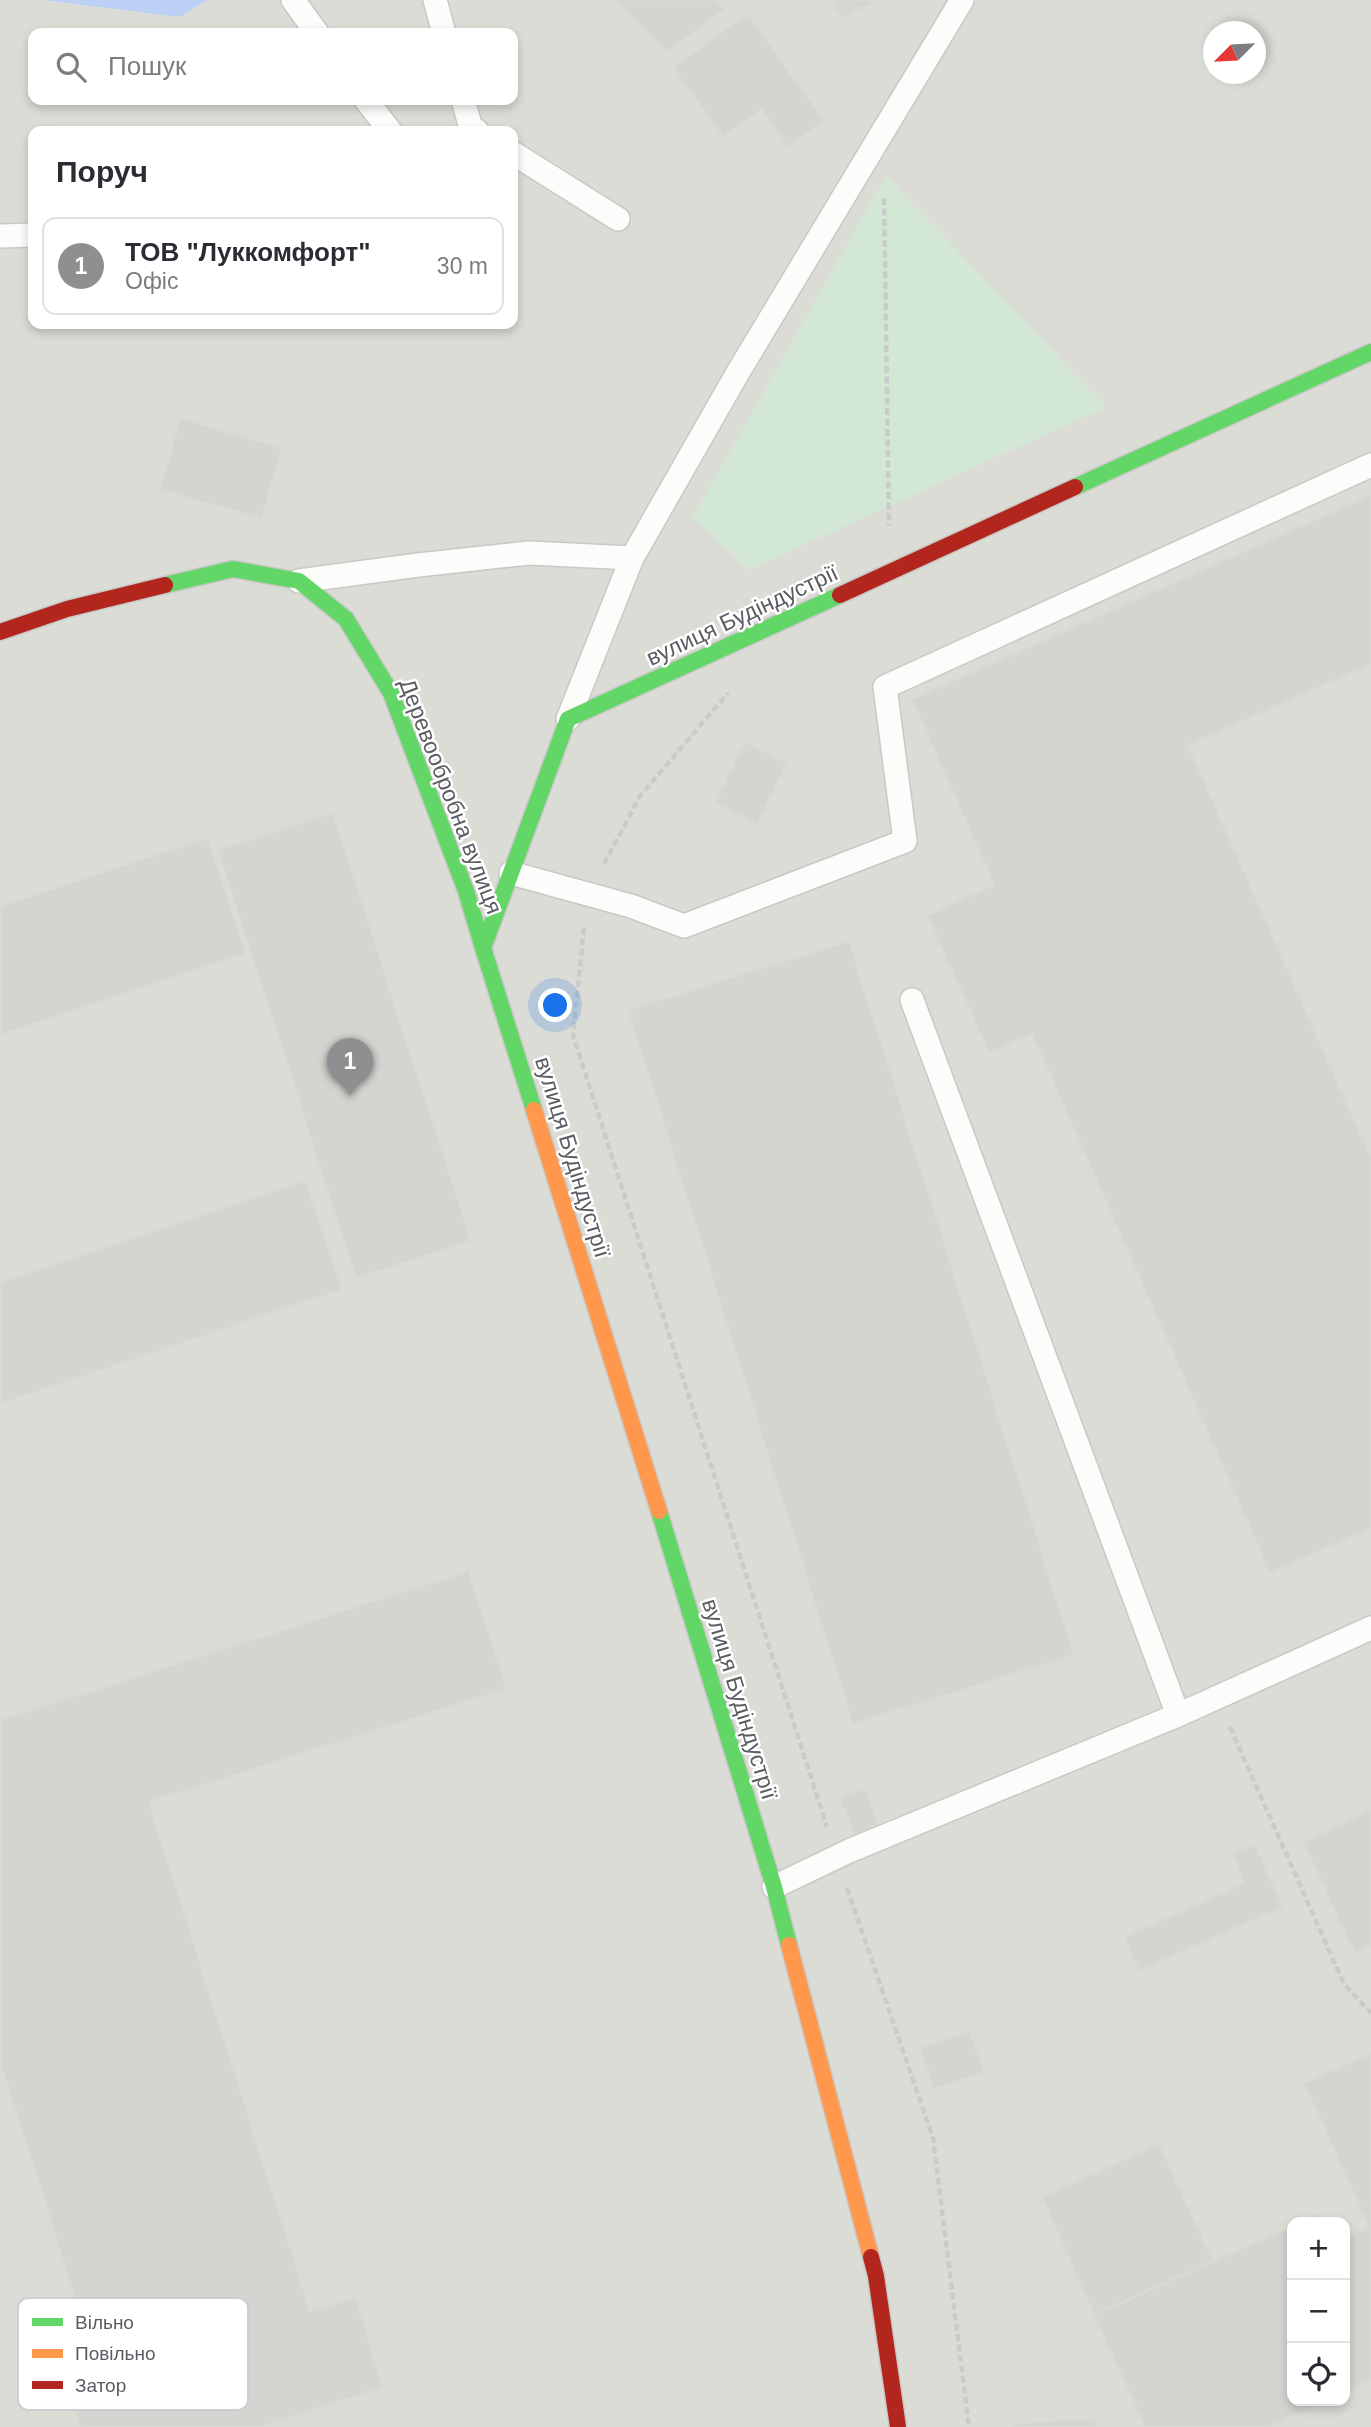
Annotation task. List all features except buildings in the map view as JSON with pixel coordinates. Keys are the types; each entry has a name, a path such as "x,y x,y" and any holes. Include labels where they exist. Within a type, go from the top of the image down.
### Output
{"street":[{"name":"вулиця Будіндустрії","path":"568,719 1371,352"},
{"name":"Деревообробна вулиця","path":"0,632 67,609 233,569 299,581 346,619 391,693 466,891 483,948"},
{"path":"483,948 568,719"},
{"name":"вулиця Будіндустрії","path":"483,948 774,1887 876,2276 898,2427"}],"lane":[{"path":"293,0 313,28"},
{"path":"435,0 443,28"},
{"path":"568,719 632,558 737,374 962,0"},
{"path":"370,105 386,126"},
{"path":"464,105 471,126"},
{"path":"518,156 618,219"},
{"path":"0,236 28,235"},
{"path":"511,873 631,906 684,926 905,841 885,687 1371,466"},
{"path":"299,581 529,553 632,558"},
{"path":"912,1000 1178,1715"},
{"path":"774,1887 836,1856 1178,1715 1371,1629"}],"path":[{"path":"884,187 890,572"},
{"path":"728,693 640,796 588,893 573,1035 836,1856 933,2138 969,2427"},
{"path":"1217,1698 1344,1984 1371,2013"}],"shaded area":[{"path":"0,0 42,0 180,17 207,0 1371,0 1371,2427 0,2427"}],"green space":[{"path":"886,176 1106,407 749,570 693,517"}],"water":[{"path":"42,0 207,0 180,17"}],"traffic: fast":[{"path":"1075,487 1371,352"},
{"path":"165,585 233,569 299,581 346,619 391,693 466,891 483,948"},
{"path":"534,1110 483,948 568,719 840,595"},
{"path":"659,1511 774,1887 789,1945"}],"traffic: slow":[{"path":"534,1110 659,1511"},
{"path":"789,1945 871,2257"}],"traffic: jam":[{"path":"840,595 1075,487"},
{"path":"0,632 67,609 165,585"},
{"path":"871,2257 898,2427"}],"place":[{"name":"ТОВ \"Луккомфорт\"","path":"350,1096"}]}
